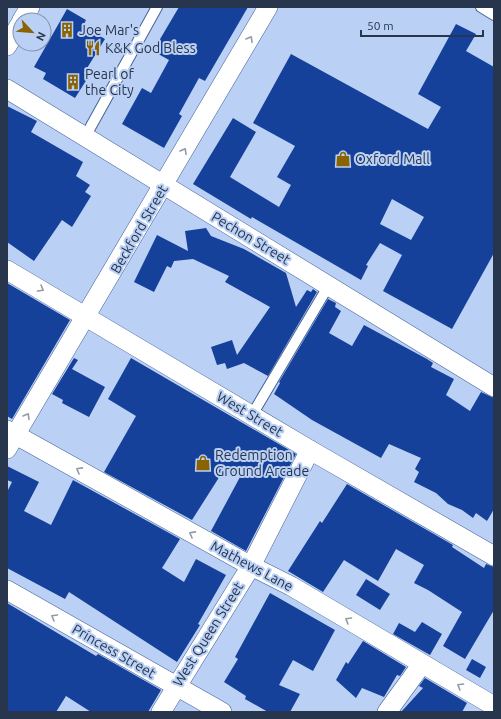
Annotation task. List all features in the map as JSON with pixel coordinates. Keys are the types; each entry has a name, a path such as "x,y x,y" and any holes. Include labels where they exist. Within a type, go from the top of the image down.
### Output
{"street":[{"name":"Beckford Street","path":"10,438 88,316 268,7"},
{"name":"Pechon Street","path":"7,89 494,387"},
{"name":"West Street","path":"7,270 88,316 310,450 494,556"},
{"name":"Mathews Lane","path":"10,438 291,586 490,705"},
{"name":"West Queen Street","path":"161,712 251,566 310,450"},
{"name":"Princess Street","path":"7,590 222,712"},
{"path":"387,712 422,664"}],"lane":[{"path":"85,137 157,7"},
{"path":"481,7 494,15"},
{"path":"252,415 328,285"}],"building":[{"path":"179,7 248,7 205,81 199,78 179,114 182,116 164,148 122,124 142,88 151,93 169,60 153,51"},
{"path":"67,9 86,20 83,26 105,39 84,73 89,76 75,98 43,79 46,73 34,67 43,52 52,52 52,35"},
{"path":"456,24 476,34 466,51 494,67 494,253 452,329 383,291 402,255 380,243 366,265 368,266 361,280 252,217 251,219 193,184 233,118 256,132 230,177 279,207 291,185 277,177 295,146 253,123 291,54 428,129 441,107 418,94","holes":["392,199 424,217 411,240 380,224"]},
{"path":"7,106 37,121 31,132 83,162 76,176 90,185 85,192 91,196 72,227 62,220 34,261 7,242"},
{"path":"206,228 211,236 244,249 286,273 296,307 307,290 311,292 313,289 317,292 268,376 244,363 227,369 225,363 217,365 211,347 232,340 237,355 270,307 225,282 229,276 193,259 174,261 171,268 167,266 154,292 134,282 157,235 188,251 185,231"},
{"path":"7,283 70,320 12,419 7,416"},
{"path":"328,299 336,303 335,307 341,311 329,333 352,346 364,325 427,359 433,363 431,367 454,379 446,395 470,411 481,392 494,398 494,509 487,521 476,513 473,518 462,510 448,504 436,493 414,482 419,472 415,469 421,458 389,444 381,458 312,420 274,394 280,383 279,382"},
{"path":"74,358 78,360 72,369 105,387 89,417 62,403 63,400 52,394"},
{"name":"Redemption Ground Arcade","path":"131,358 296,454 246,551 211,531 240,477 225,468 192,520 104,472 136,416 108,399"},
{"path":"7,466 39,482 24,511 51,525 73,480 180,539 162,568 184,582 196,559 226,575 198,624 200,625 177,662 69,592 65,599 7,568 7,492 12,482 7,480"},
{"path":"347,484 453,545 452,547 484,568 486,564 494,567 494,610 465,659 443,646 462,612 428,590 414,583 424,565 396,549 378,581 344,560 323,592 288,571 320,521 322,523"},
{"path":"366,579 390,594 380,610 356,595"},
{"path":"270,593 335,630 313,671 293,660 279,685 300,694 290,712 268,712 245,699 246,696 224,682 238,659 235,657"},
{"path":"7,603 96,656 98,654 161,690 148,712 91,712 66,696 56,712 7,712"},
{"path":"422,622 442,634 430,655 393,634 399,623 415,632"},
{"path":"363,641 406,667 400,676 397,675 384,697 362,688 356,698 336,680 346,662 348,664"},
{"path":"472,659 486,667 480,678 466,670"},
{"path":"425,678 467,703 462,712 401,712 423,688 419,686"}],"place":[{"name":"Joe Mar's","path":"67,30"},
{"name":"K&K God Bless","path":"93,48"},
{"name":"Pearl of the City","path":"73,82"},
{"name":"Oxford Mall","path":"343,159"},
{"name":"Redemption Ground Arcade","path":"203,463"}]}
